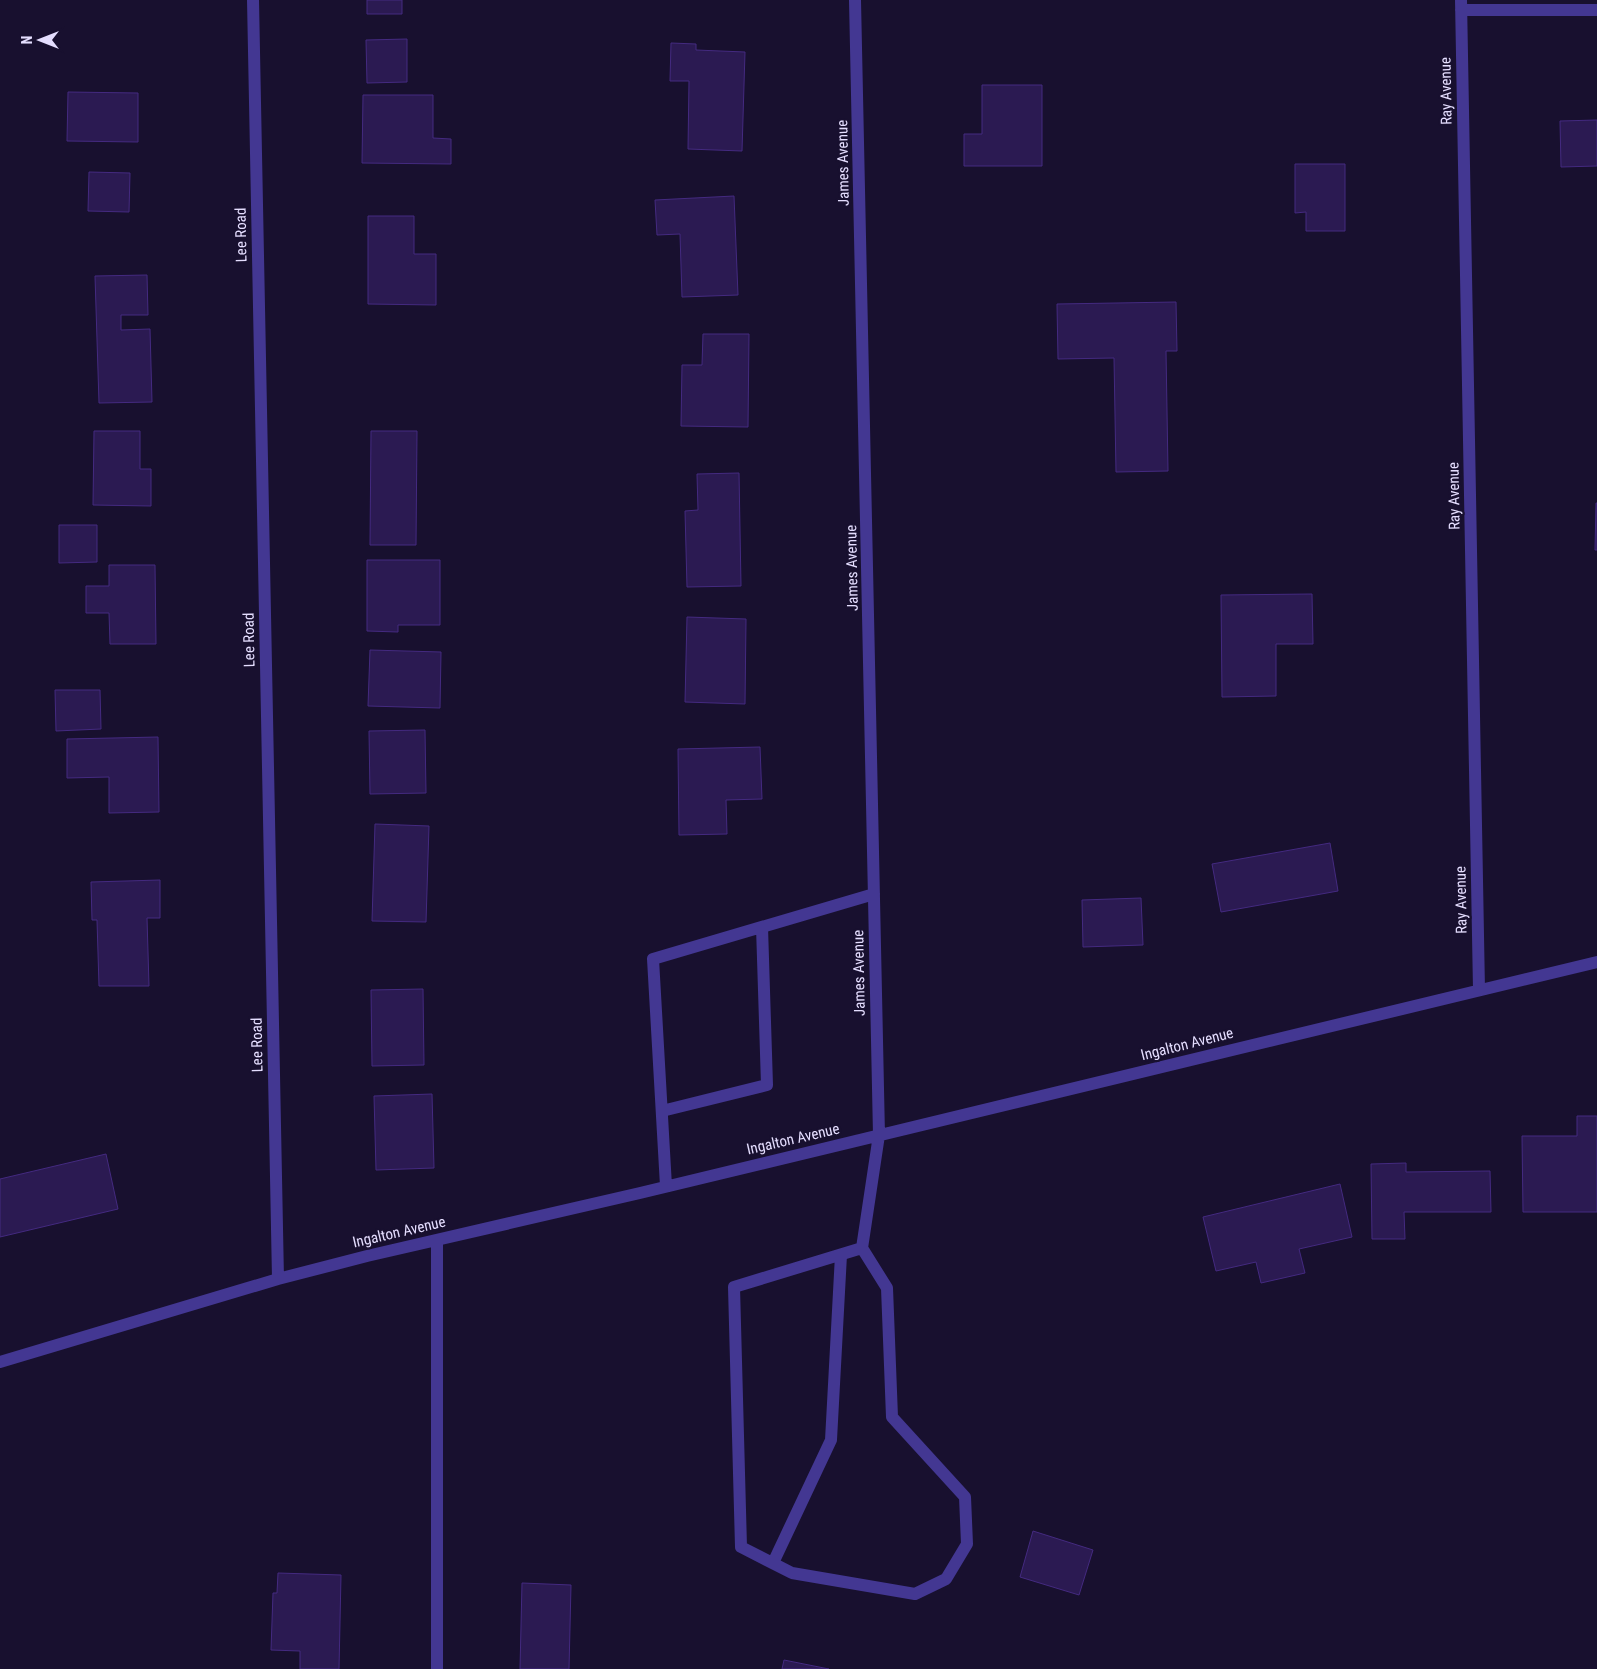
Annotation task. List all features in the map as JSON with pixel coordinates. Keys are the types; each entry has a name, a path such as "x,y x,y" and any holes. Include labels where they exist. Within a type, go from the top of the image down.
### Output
{"street":[{"name":"Lee Road","path":"253,0 278,1279"},
{"name":"James Avenue","path":"855,0 879,1135 862,1248"},
{"path":"1461,5 1597,10"},
{"name":"Ray Avenue","path":"1461,5 1479,990"},
{"path":"666,1186 652,959 874,894"},
{"path":"662,1111 767,1085 762,927"},
{"name":"Ingalton Avenue","path":"0,1362 278,1279 1597,962"},
{"path":"437,1240 437,1669"},
{"path":"862,1248 887,1288 892,1418 965,1497 967,1544 946,1579 915,1594 792,1572 741,1547 734,1287 862,1248"},
{"path":"773,1563 831,1440 841,1255"}],"building":[{"path":"367,0 402,0 402,14 367,14"},
{"path":"407,39 407,82 367,83 366,40"},
{"path":"671,43 696,44 696,50 745,52 742,151 688,149 689,81 670,81"},
{"path":"982,85 1042,85 1042,166 964,166 964,134 982,134"},
{"path":"68,92 138,93 138,142 67,141"},
{"path":"363,95 433,95 433,138 451,139 451,164 362,163"},
{"path":"1597,120 1597,166 1561,167 1560,121"},
{"path":"1295,164 1345,164 1345,231 1306,231 1306,212 1295,213"},
{"path":"89,172 130,173 129,212 88,211"},
{"path":"734,196 738,295 682,297 680,234 657,235 655,200"},
{"path":"368,216 414,216 414,254 436,254 436,305 368,304"},
{"path":"147,275 148,315 121,315 121,330 150,329 152,402 99,403 95,276"},
{"path":"1176,302 1177,351 1166,351 1168,471 1116,472 1114,358 1058,359 1057,304"},
{"path":"703,334 749,334 748,427 681,426 682,365 702,365"},
{"path":"94,431 140,431 140,469 151,469 151,506 93,505"},
{"path":"371,431 417,431 416,545 370,545"},
{"path":"739,473 741,586 687,587 685,511 698,510 697,474"},
{"path":"1596,503 1597,550 1595,550"},
{"path":"59,525 97,525 97,562 59,563"},
{"path":"367,560 440,560 440,625 398,625 398,632 367,631"},
{"path":"109,565 155,565 156,644 110,644 109,613 86,613 86,586 109,586"},
{"path":"1312,594 1313,644 1276,644 1276,696 1222,697 1221,595"},
{"path":"687,617 746,619 745,704 685,702"},
{"path":"370,650 441,652 440,708 368,706"},
{"path":"55,690 100,690 101,729 56,731"},
{"path":"425,730 426,793 370,794 369,731"},
{"path":"158,737 159,812 109,813 109,777 67,778 67,739"},
{"path":"760,747 762,799 726,800 727,834 679,835 678,749"},
{"path":"375,824 429,826 426,922 372,921"},
{"path":"1330,843 1338,891 1221,912 1212,864"},
{"path":"160,880 160,918 147,918 149,986 99,986 97,920 92,920 91,882"},
{"path":"1141,898 1143,945 1083,947 1082,900"},
{"path":"423,989 424,1065 372,1066 371,990"},
{"path":"432,1094 434,1168 376,1170 374,1096"},
{"path":"1577,1116 1597,1116 1597,1212 1523,1212 1522,1136 1577,1136"},
{"path":"106,1154 118,1209 0,1237 0,1179"},
{"path":"1406,1163 1406,1172 1490,1171 1491,1212 1404,1212 1405,1239 1372,1239 1371,1164"},
{"path":"1340,1184 1352,1237 1299,1249 1305,1273 1261,1283 1256,1262 1216,1271 1203,1217"},
{"path":"1033,1531 1093,1550 1079,1595 1020,1577"},
{"path":"278,1573 341,1575 339,1669 300,1669 300,1651 271,1650 273,1593 277,1593"},
{"path":"522,1583 571,1585 569,1669 520,1669"},
{"path":"784,1660 829,1669 782,1669"}]}
